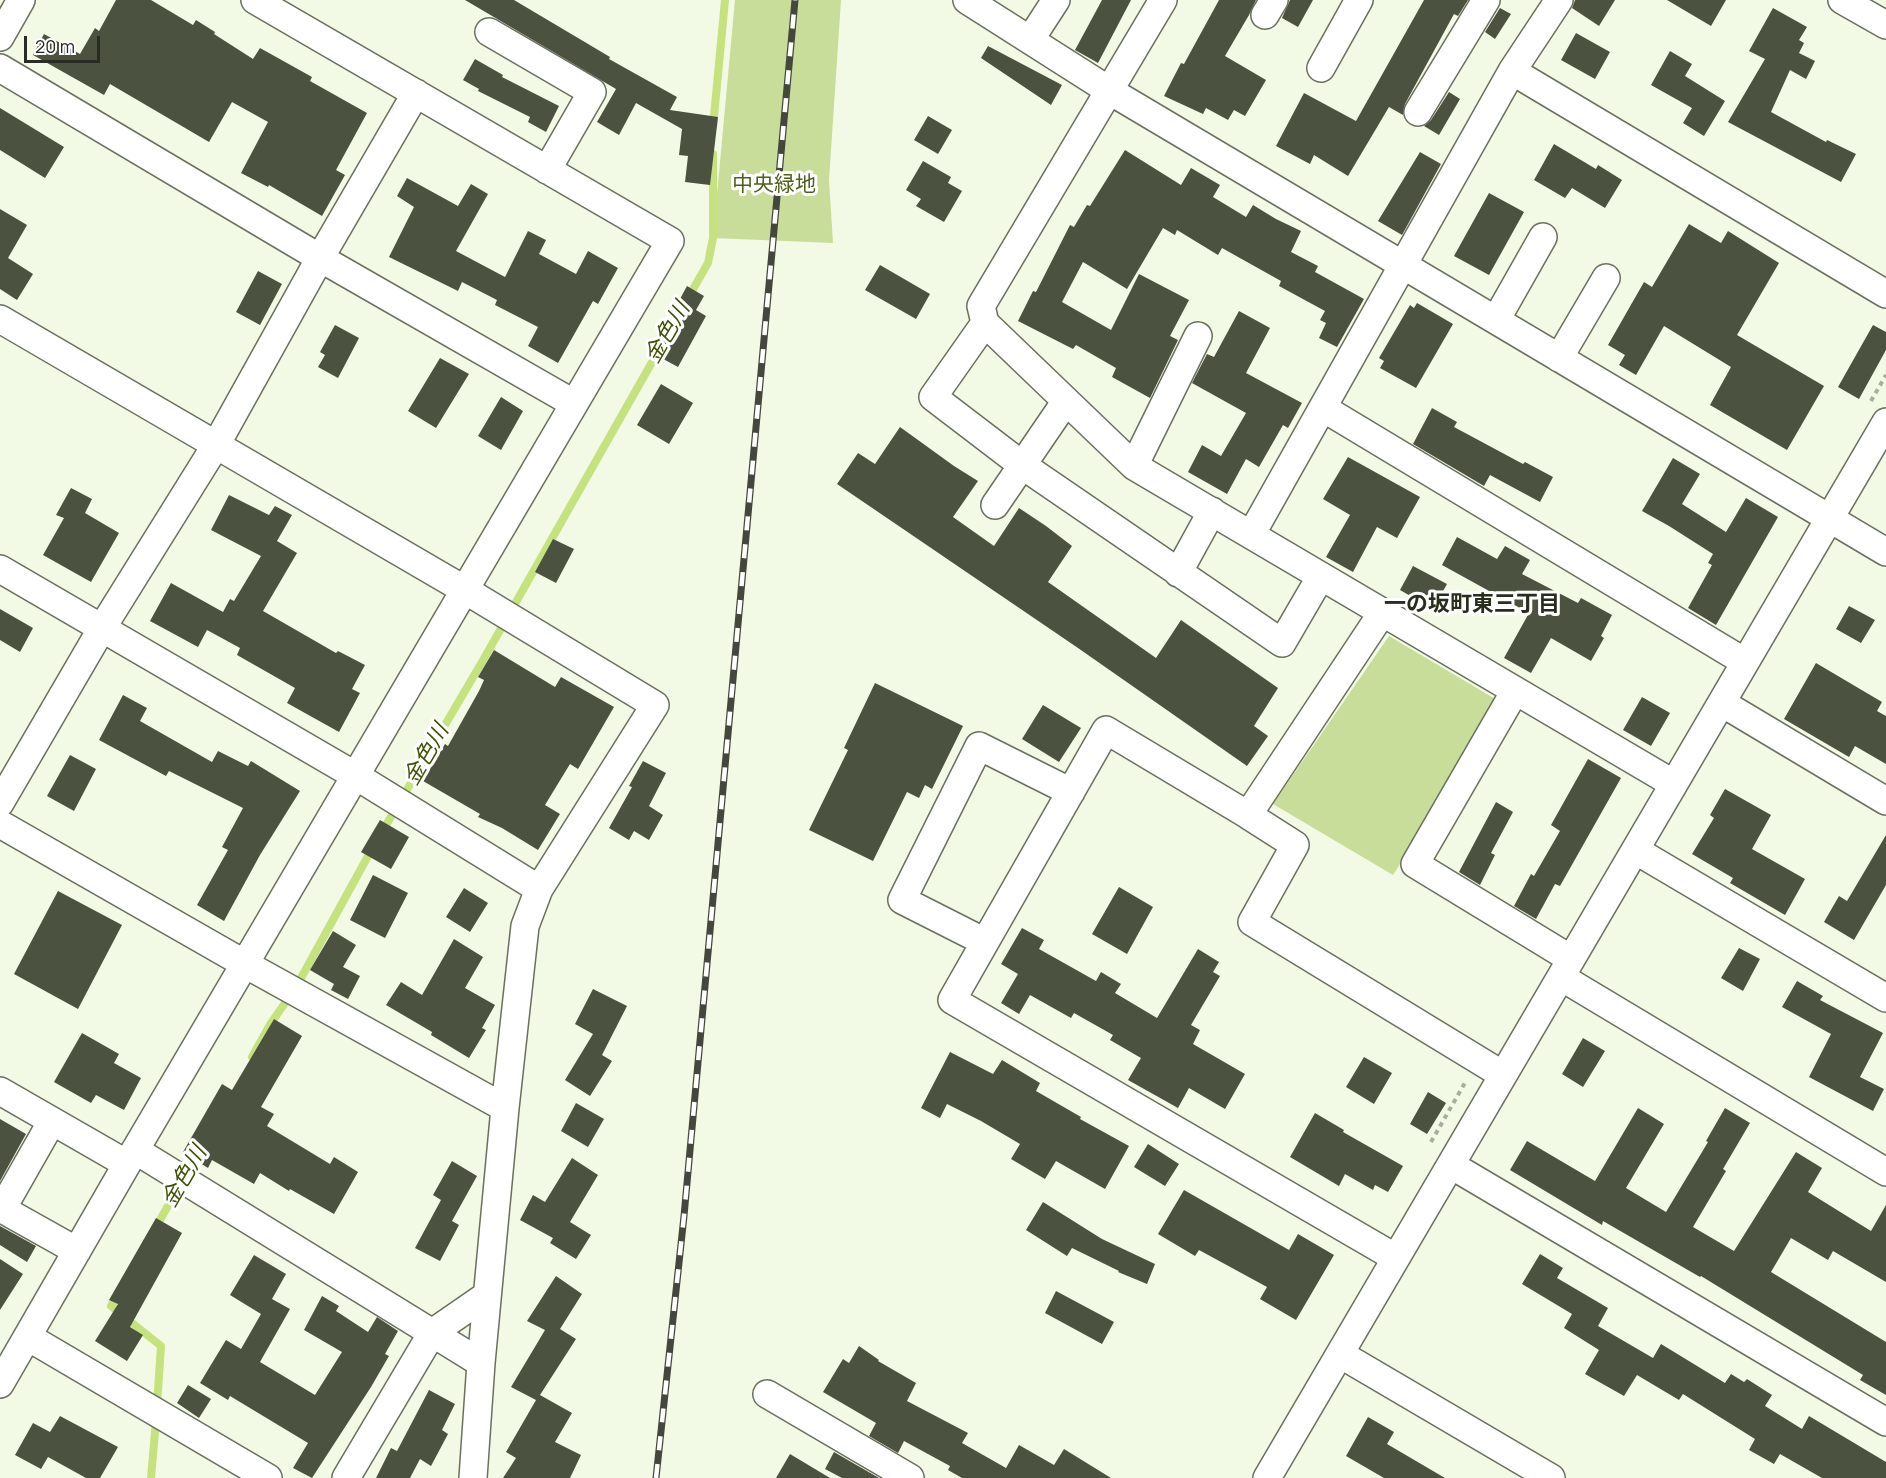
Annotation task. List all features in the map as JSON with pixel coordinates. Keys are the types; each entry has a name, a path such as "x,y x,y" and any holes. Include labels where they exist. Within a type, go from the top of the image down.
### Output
{"street":[{"path":"0,37 21,0"},
{"path":"0,1384 670,241 255,0"},
{"path":"967,0 1110,91 1886,552"},
{"path":"1030,40 1056,0"},
{"path":"1163,0 981,306 985,323 1134,466 1674,784"},
{"path":"1321,68 1359,0"},
{"path":"1418,112 1486,0"},
{"path":"1842,0 1886,25"},
{"path":"1251,535 1512,71 1558,1"},
{"path":"489,32 592,92 548,170"},
{"path":"0,68 320,258 573,403"},
{"path":"1512,71 1886,294"},
{"path":"0,803 102,628 216,445 320,258 416,93"},
{"path":"1496,320 1543,237"},
{"path":"1559,358 1606,278"},
{"path":"0,319 465,590 655,705 539,889 525,926 487,1295 473,1478"},
{"path":"985,323 933,397 1022,465 1282,643 1321,576"},
{"path":"1134,466 1198,336"},
{"path":"995,505 1066,401"},
{"path":"1323,408 1745,662"},
{"path":"1267,1478 1886,422"},
{"path":"1178,573 1212,511"},
{"path":"0,569 356,776 539,889"},
{"path":"1248,814 1382,613"},
{"path":"1515,691 1415,864 1566,968 1886,1172"},
{"path":"1722,703 1886,801"},
{"path":"1396,1258 952,1000 1106,730 1248,814 1295,845 1252,922 1503,1075"},
{"path":"985,942 902,900 980,746 1071,792"},
{"path":"0,824 245,964 505,1108"},
{"path":"1635,850 1886,998"},
{"path":"0,1091 52,1121 131,1157 481,1363"},
{"path":"52,1121 2,1209 77,1251"},
{"path":"1451,1165 1886,1422"},
{"path":"346,1478 432,1333 487,1295"},
{"path":"28,1337 268,1478"},
{"path":"1340,1354 1551,1478"},
{"path":"767,1394 910,1478"}],"green space":[{"name":"中央緑地","path":"735,0 841,0 829,180 833,243 713,238"},
{"path":"1389,636 1502,703 1393,875 1273,804"}],"building":[{"path":"116,0 151,0 193,25 196,20 253,59 260,48 312,77 310,81 367,113 336,170 345,175 322,216 269,185 268,187 241,173 268,122 232,102 209,142 110,84 104,95 33,55 44,34 80,54 95,28 99,31"},
{"path":"465,0 514,0 610,57 609,59 677,97 670,110 718,117 710,185 685,182 688,156 679,155 682,129 636,103 619,135 597,122 616,89"},
{"path":"1102,0 1131,0 1098,63 1075,50"},
{"path":"1219,0 1256,0 1225,56 1266,80 1245,116 1234,110 1228,120 1206,108 1203,114 1164,96"},
{"path":"1290,0 1313,0 1298,27 1282,18"},
{"path":"1424,0 1468,0 1458,16 1454,14 1405,104 1403,115 1389,107 1348,176 1314,155 1310,164 1276,146 1304,93 1356,121"},
{"path":"1575,0 1615,0 1599,26 1572,8"},
{"path":"1667,0 1726,0 1711,26"},
{"path":"1500,8 1511,14 1495,39 1485,32"},
{"path":"1773,8 1807,27 1799,40 1804,43 1799,53 1815,61 1806,79 1790,70 1771,112 1826,142 1827,140 1856,154 1841,182 1728,122 1765,59 1749,51"},
{"path":"1576,33 1610,52 1595,79 1561,60"},
{"path":"988,46 1062,85 1051,105 981,58"},
{"path":"1670,51 1692,64 1685,76 1725,101 1704,136 1683,123 1692,108 1651,85"},
{"path":"475,59 503,75 502,77 559,106 546,132 528,122 530,117 478,91 479,89 463,80"},
{"path":"1449,92 1460,99 1439,135 1424,126 1431,120"},
{"path":"0,108 64,147 45,178 0,150"},
{"path":"928,116 952,130 938,154 914,140"},
{"path":"1554,144 1596,169 1598,165 1622,180 1605,208 1572,188 1565,198 1534,180"},
{"path":"1125,150 1181,185 1191,168 1220,185 1213,197 1246,217 1253,205 1301,231 1291,252 1318,266 1315,272 1364,299 1337,347 1319,338 1326,323 1320,320 1325,311 1279,286 1281,281 1222,248 1218,255 1177,230 1175,235 1163,228 1127,289 1083,262 1062,302 1111,330 1139,274 1189,300 1170,336 1178,340 1150,398 1112,377 1116,368 1076,345 1073,349 1018,321 1033,291 1036,292 1070,225 1074,227 1087,205 1090,206"},
{"path":"1420,152 1441,164 1402,235 1378,221"},
{"path":"923,161 951,177 948,183 962,191 944,222 916,206 921,199 906,190"},
{"path":"407,178 458,206 471,184 488,194 456,251 505,277 528,231 546,240 539,254 576,274 588,251 618,268 598,304 593,301 558,363 528,346 538,327 495,305 497,300 462,282 458,291 389,257 414,207 397,196"},
{"path":"1489,193 1524,212 1489,275 1454,256"},
{"path":"0,209 27,225 8,258 33,274 17,300 0,289"},
{"path":"1689,224 1721,243 1728,231 1779,263 1737,335 1824,386 1787,450 1710,405 1731,367 1664,326 1636,375 1619,365 1625,355 1608,345 1644,282 1652,287"},
{"path":"880,265 930,294 916,319 865,290"},
{"path":"258,271 282,284 260,325 236,312"},
{"path":"687,286 704,296 696,310 706,316 678,367 654,354 678,312 674,310"},
{"path":"1417,303 1453,324 1416,388 1380,368 1384,361 1379,358 1410,305 1414,308"},
{"path":"1239,311 1270,328 1246,373 1302,403 1288,428 1283,425 1259,467 1246,459 1227,494 1188,472 1202,445 1221,456 1246,413 1192,383 1207,354 1214,357"},
{"path":"335,325 359,338 338,378 318,367 325,355 320,352"},
{"path":"1873,325 1886,332 1886,350 1859,399 1838,387"},
{"path":"440,358 469,374 436,428 408,411"},
{"path":"661,384 693,403 669,444 637,425"},
{"path":"501,397 523,411 501,450 478,436"},
{"path":"1432,408 1457,422 1454,427 1523,464 1525,462 1553,477 1540,502 1490,475 1484,486 1413,444"},
{"path":"900,427 978,481 953,517 994,546 1019,508 1046,526 1072,546 1048,582 1156,658 1181,620 1278,688 1254,726 1268,736 1247,766 837,484 858,453 875,464"},
{"path":"1348,457 1420,497 1397,538 1377,527 1353,572 1326,557 1350,515 1323,499"},
{"path":"1673,458 1700,474 1682,504 1726,532 1746,498 1778,517 1716,625 1688,608 1712,565 1708,563 1713,554 1642,511"},
{"path":"71,488 92,499 85,513 119,533 91,582 43,555 64,518 56,515"},
{"path":"229,495 269,515 275,506 292,515 277,541 297,553 263,611 336,653 338,651 365,665 352,689 360,693 339,732 287,703 295,688 237,655 240,648 207,630 198,647 150,621 171,583 223,612 230,599 234,601 261,556 211,530"},
{"path":"1457,537 1497,559 1505,546 1530,560 1522,574 1578,603 1581,598 1612,615 1601,636 1604,638 1591,661 1551,638 1531,673 1504,658 1529,613 1442,565"},
{"path":"553,539 574,549 556,583 535,572"},
{"path":"1413,566 1447,584 1433,609 1400,590"},
{"path":"1849,606 1875,620 1861,643 1836,629"},
{"path":"0,609 33,628 20,652 0,640"},
{"path":"494,650 555,687 561,677 614,707 578,769 570,764 545,805 560,814 538,850 502,828 478,817 480,814 423,781 445,744 448,746 479,691 484,680 478,677"},
{"path":"1816,663 1882,702 1877,711 1886,716 1886,764 1855,746 1849,757 1784,719"},
{"path":"875,683 963,726 932,789 925,785 919,798 907,792 873,861 809,830 848,750 844,748"},
{"path":"123,695 147,708 140,721 212,762 218,751 248,766 251,761 300,791 260,855 224,921 197,905 228,850 222,847 243,808 169,771 166,776 99,740"},
{"path":"1642,697 1670,713 1651,746 1623,730"},
{"path":"1043,705 1081,728 1059,762 1022,739"},
{"path":"70,755 96,769 74,811 47,796"},
{"path":"1588,759 1621,778 1560,886 1555,884 1536,919 1514,906 1531,874 1534,876 1560,831 1551,825"},
{"path":"643,761 666,773 649,806 663,815 649,840 634,831 629,840 609,828 632,787 629,786"},
{"path":"1725,789 1771,815 1752,849 1805,879 1785,915 1730,883 1733,878 1692,854 1714,818 1710,815"},
{"path":"1496,802 1513,812 1491,853 1495,855 1480,885 1459,872"},
{"path":"380,820 409,837 391,869 361,852"},
{"path":"1886,835 1886,885 1854,940 1824,922 1839,896 1847,901"},
{"path":"373,875 408,893 385,938 350,920"},
{"path":"1119,887 1153,907 1127,954 1092,934"},
{"path":"464,888 488,903 470,932 446,917"},
{"path":"58,891 122,925 78,1009 14,974"},
{"path":"1022,928 1044,940 1039,949 1096,981 1101,972 1121,984 1115,993 1157,1018 1198,949 1219,962 1213,972 1220,976 1191,1025 1200,1030 1193,1044 1245,1074 1225,1109 1189,1088 1178,1108 1128,1080 1141,1058 1110,1040 1113,1035 1074,1013 1071,1018 1030,995 1019,1014 1001,1003 1018,974 1001,964"},
{"path":"333,931 356,945 343,967 360,976 348,999 331,990 334,984 310,970"},
{"path":"454,939 483,957 465,988 495,1005 482,1028 486,1030 469,1058 431,1035 432,1032 386,1005 401,982 422,995"},
{"path":"1739,948 1760,959 1743,991 1721,978"},
{"path":"1797,981 1823,996 1820,1000 1883,1033 1860,1077 1884,1089 1873,1111 1809,1077 1831,1034 1782,1007"},
{"path":"593,989 627,1006 602,1055 612,1061 590,1096 565,1080 593,1034 575,1024"},
{"path":"274,1019 302,1036 261,1107 274,1114 267,1126 330,1164 334,1157 358,1172 334,1214 260,1173 254,1184 212,1160 208,1168 183,1152 222,1084 232,1090"},
{"path":"82,1033 119,1054 114,1063 141,1078 124,1110 96,1095 91,1103 54,1082"},
{"path":"1583,1038 1605,1051 1583,1087 1562,1074"},
{"path":"950,1052 993,1074 1002,1060 1040,1083 1036,1091 1129,1146 1105,1189 1056,1161 1045,1179 1011,1159 1020,1144 981,1121 947,1104 940,1118 921,1108"},
{"path":"1364,1057 1392,1073 1374,1104 1346,1087"},
{"path":"1428,1092 1446,1103 1427,1134 1410,1124"},
{"path":"576,1103 604,1119 588,1147 561,1131"},
{"path":"1638,1108 1664,1124 1626,1188 1666,1212 1708,1142 1706,1141 1725,1108 1750,1123 1723,1169 1726,1171 1693,1227 1734,1251 1796,1152 1822,1168 1808,1192 1871,1231 1886,1205 1886,1282 1833,1251 1828,1260 1791,1238 1771,1272 1886,1342 1886,1395 1860,1380 1863,1375 1701,1276 1603,1221 1602,1225 1510,1170 1527,1141 1595,1181"},
{"path":"1315,1113 1344,1130 1343,1132 1403,1166 1388,1192 1375,1185 1373,1190 1345,1174 1339,1186 1290,1157"},
{"path":"0,1119 26,1134 0,1181"},
{"path":"1148,1144 1179,1164 1165,1186 1134,1167"},
{"path":"572,1158 598,1175 570,1222 591,1235 576,1259 550,1243 553,1238 520,1220 533,1195 545,1202"},
{"path":"452,1161 477,1176 452,1221 459,1225 440,1261 415,1248 441,1200 433,1195"},
{"path":"1184,1190 1289,1250 1298,1234 1334,1255 1296,1320 1260,1299 1267,1287 1199,1250 1195,1256 1158,1234"},
{"path":"1043,1202 1102,1239 1155,1264 1147,1284 1072,1248 1067,1256 1026,1230"},
{"path":"156,1218 182,1233 130,1327 143,1335 127,1361 95,1341 118,1304 109,1300"},
{"path":"0,1226 36,1246 27,1262 0,1245"},
{"path":"1540,1254 1563,1268 1557,1278 1608,1308 1598,1326 1653,1358 1661,1344 1725,1383 1731,1374 1744,1382 1747,1379 1772,1395 1765,1406 1802,1429 1809,1416 1886,1462 1886,1478 1822,1478 1780,1454 1774,1464 1749,1450 1755,1439 1683,1394 1679,1400 1637,1375 1624,1396 1585,1374 1599,1350 1564,1328 1572,1314 1522,1284"},
{"path":"254,1255 286,1274 272,1299 290,1309 260,1362 315,1395 342,1352 304,1330 322,1296 339,1306 336,1311 368,1332 377,1317 398,1331 385,1354 389,1356 371,1387 312,1478 293,1468 308,1443 230,1396 228,1400 200,1383 226,1340 241,1349 261,1314 230,1295"},
{"path":"0,1259 23,1274 0,1310"},
{"path":"556,1276 582,1294 560,1329 576,1339 540,1395 572,1413 555,1442 581,1455 570,1478 503,1478 516,1458 506,1452 536,1400 511,1387 545,1330 527,1321"},
{"path":"1056,1291 1114,1322 1102,1344 1045,1313"},
{"path":"859,1346 878,1361 916,1383 907,1401 968,1433 962,1443 1006,1468 1019,1445 1054,1465 1064,1449 1111,1478 962,1478 948,1470 950,1466 904,1441 898,1453 869,1436 876,1423 823,1392 843,1359 849,1363"},
{"path":"188,1385 211,1399 199,1418 177,1403"},
{"path":"429,1390 455,1404 442,1430 448,1434 431,1466 420,1459 410,1478 376,1478 391,1448 397,1451"},
{"path":"60,1416 118,1447 100,1478 86,1478 48,1457 41,1469 15,1455 33,1423 50,1432"},
{"path":"1368,1417 1394,1432 1387,1444 1445,1478 1384,1478 1346,1456"},
{"path":"834,1452 879,1478 842,1478 825,1469"},
{"path":"790,1454 830,1478 776,1478"}],"waterway":[{"name":"金色川","path":"713,127 725,0"},
{"name":"金色川","path":"688,298 708,263 713,238 713,154"},
{"name":"金色川","path":"382,832 482,662 660,348"},
{"name":"金色川","path":"252,1057 271,1023 295,989 373,847"},
{"name":"金色川","path":"156,1227 199,1151"},
{"name":"金色川","path":"118,1295 111,1306 161,1346 157,1405"},
{"name":"金色川","path":"151,1478 156,1420"}],"railway":[{"path":"656,1478 684,1216 795,0"}],"district":[{"name":"一の坂町東三丁目","path":"1472,605"}]}
